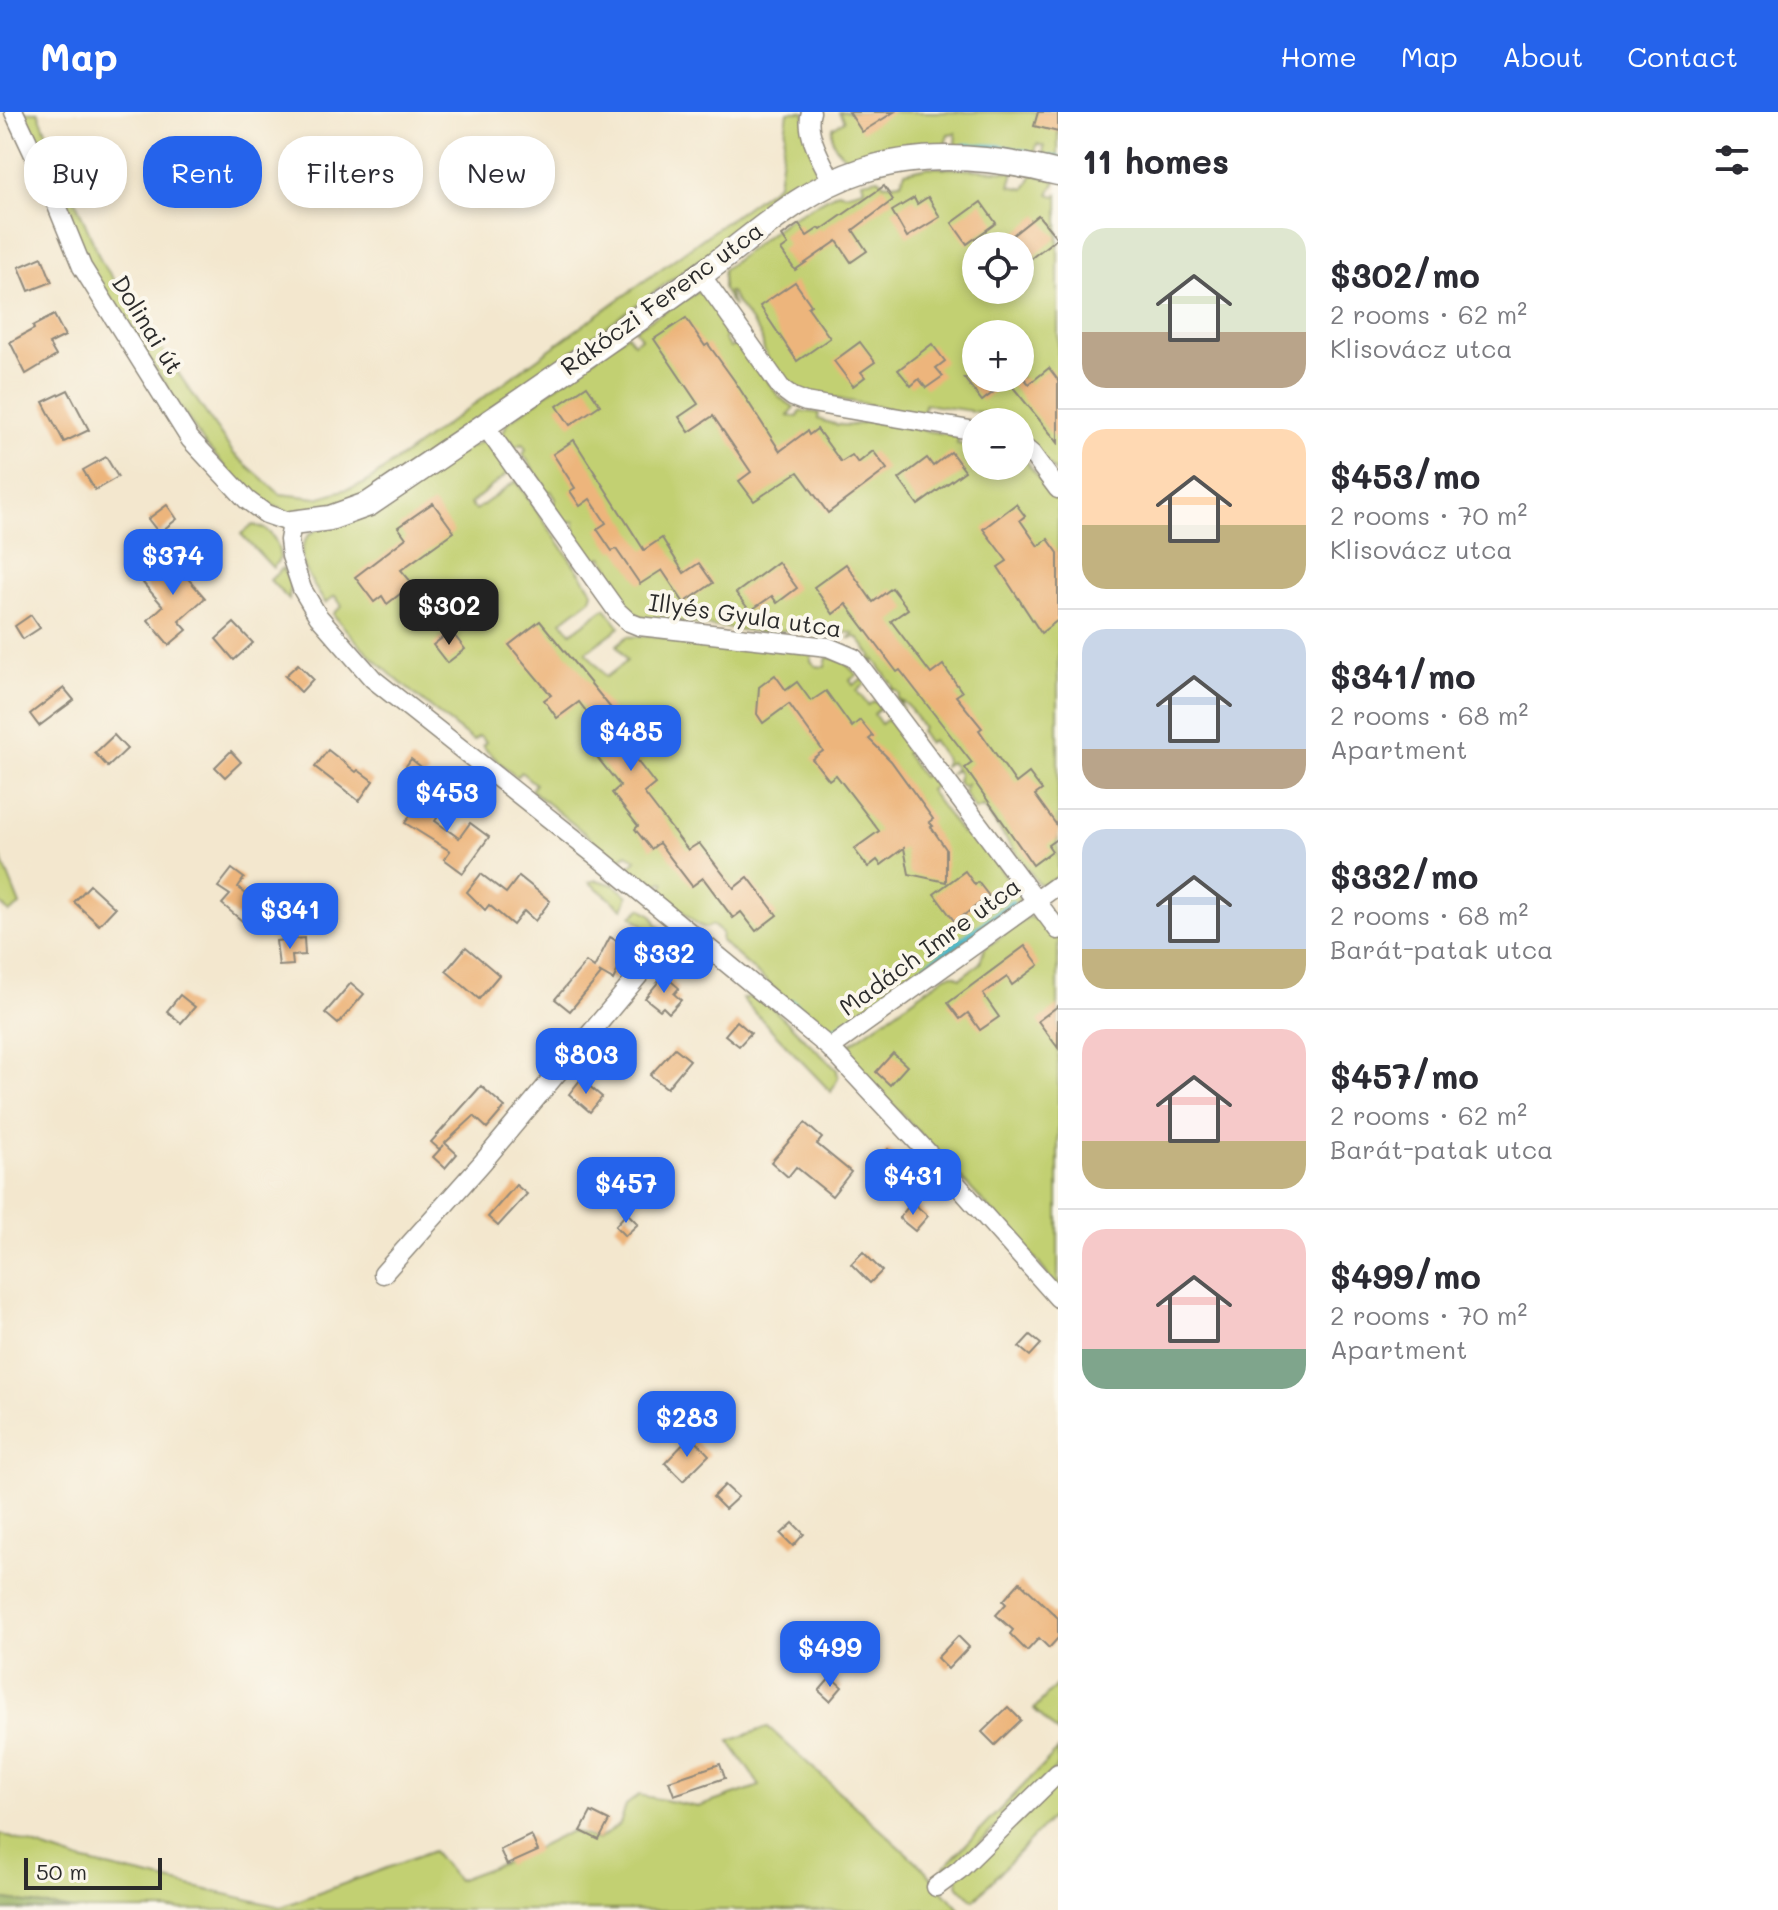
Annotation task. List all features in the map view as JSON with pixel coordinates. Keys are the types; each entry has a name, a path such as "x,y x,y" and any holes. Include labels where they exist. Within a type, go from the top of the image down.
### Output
{"street":[{"name":"Dolinai út","path":"14,112 82,267 190,439 247,500 266,514 292,523"},
{"path":"811,112 811,132 832,181"},
{"name":"Rákóczi Ferenc utca","path":"292,523 330,518 369,504 701,275 780,214 832,181 881,165 933,158 991,159 1058,173"},
{"path":"701,275 781,388 793,397 806,402 962,429"},
{"name":"Illyés Gyula utca","path":"485,426 617,611 629,622 639,626 828,647 854,658 1058,930"},
{"path":"1034,457 1058,489"},
{"path":"292,523 289,540 291,556 302,589 318,616 373,679 599,858 830,1048 1058,1298"},
{"name":"Madách Imre utca","path":"830,1048 1058,885"},
{"path":"383,1274 482,1163 680,926"},
{"path":"936,1887 959,1870 1058,1773"}],"green space":[{"path":"23,112 38,112 48,136 33,136"},
{"path":"788,112 804,112 820,172 817,179 775,202 744,228 369,496 322,510 289,513 250,495 204,443 91,271 64,208 79,208 101,261 234,454 280,494 317,498 364,484 778,184"},
{"path":"839,112 1058,112 1058,162 1043,159 1044,146 1037,144 1034,157 958,147 955,143 956,133 948,134 944,149 855,164 841,153 832,140 833,128 844,121"},
{"path":"929,167 1014,172 1010,186 1025,189 1033,174 1056,181 1049,194 1058,194 1058,474 1034,450 1034,408 962,409 925,404 922,415 801,392 775,368 756,328 731,292 728,292 734,307 723,290 723,270 787,220 838,192 845,194 864,189 862,181 879,178 884,184 901,182 905,172"},
{"path":"698,292 704,293 732,333 724,339 730,348 740,342 779,397 794,407 788,416 798,417 800,411 819,413 818,419 837,425 867,421 959,436 957,444 962,445 962,480 1034,480 1034,471 1058,501 1058,877 1043,885 1038,883 983,807 975,810 964,793 967,784 962,787 957,781 959,774 956,770 950,774 955,768 950,762 944,766 946,760 932,740 928,743 920,731 923,728 908,706 899,699 903,710 896,699 899,694 894,689 890,691 893,686 874,659 871,664 867,661 872,656 857,637 850,638 854,633 795,629 777,634 642,618 621,603 611,588 616,585 610,574 603,576 610,568 602,557 593,562 574,536 575,521 565,523 553,506 556,499 551,491 543,494 540,489 544,485 523,454 526,450 523,444 515,447 511,440 506,441 503,433 507,423 627,334 634,343 641,338 635,329"},
{"path":"480,442 487,442 508,473 470,504 476,510 516,481 593,592 591,599 562,621 571,633 605,608 620,627 586,652 606,677 627,661 617,645 627,637 648,636 812,653 811,661 816,666 825,667 827,657 843,661 857,675 850,680 853,685 863,678 865,684 857,691 868,705 875,701 881,708 874,714 881,724 888,719 909,750 905,753 922,777 927,774 935,786 929,790 962,834 971,829 1020,896 1017,905 839,1033 823,1032 721,941 722,933 712,925 706,928 698,925 660,891 665,883 662,881 656,889 628,868 636,860 627,854 619,861 531,790 535,784 521,772 516,777 486,750 483,745 486,742 479,736 473,741 399,682 333,614 342,606 335,596 325,603 309,578 302,559 305,541 311,533"},
{"path":"252,525 264,529 275,541 280,558 273,568 241,534"},
{"path":"283,568 290,583 289,600 270,580"},
{"path":"0,855 20,905 9,913 0,903"},
{"path":"597,880 614,885 628,896 623,909 589,882"},
{"path":"641,908 653,916 657,925 665,931 659,943 658,937 632,916"},
{"path":"1028,917 1041,920 1058,938 1058,1289 1034,1257 848,1056 850,1044 947,975 954,974 960,978 980,963 984,949"},
{"path":"759,995 837,1070 838,1078 831,1092 742,999"},
{"path":"1058,1683 1058,1733 1034,1709"},
{"path":"768,1727 925,1870 960,1910 0,1910 0,1834 81,1861 281,1907 433,1851 457,1880 517,1858 571,1831 598,1840 620,1824 626,1805 639,1795 698,1807 760,1786 729,1741"},
{"path":"1058,1750 1058,1766 951,1871 944,1867"},
{"path":"1058,1778 1058,1811 974,1900 959,1887 957,1878"},
{"path":"0,1899 76,1910 0,1910"}],"building":[{"path":"849,112 894,112 862,132"},
{"path":"1038,112 1058,112 1058,132 1034,126"},
{"path":"884,186 893,200 853,230 867,251 851,262 837,241 795,270 781,250 788,245 782,236 799,224 807,236 819,228 821,230"},
{"path":"928,197 940,217 907,237 892,211 914,198 917,204"},
{"path":"981,202 996,223 984,232 962,232 962,237 952,223"},
{"path":"1038,215 1057,238 1034,256 1034,232 1017,232"},
{"path":"42,257 52,282 29,291 19,267"},
{"path":"795,282 830,338 797,361 760,306"},
{"path":"54,315 65,336 49,344 56,356 26,374 10,342"},
{"path":"686,318 734,380 780,451 807,431 809,435 817,429 841,462 852,455 858,463 873,451 887,469 828,513 798,472 754,501 739,481 751,472 713,416 689,432 679,417 698,404 654,339"},
{"path":"860,342 875,362 861,372 865,377 853,386 834,361"},
{"path":"932,344 945,361 936,368 943,376 926,388 919,379 911,386 898,370"},
{"path":"1049,368 1058,380 1058,443 1034,413 1034,408 1030,408 1017,392 1034,392 1034,380"},
{"path":"587,386 600,405 570,425 557,406"},
{"path":"68,390 89,430 64,442 43,402"},
{"path":"975,392 994,392 982,401"},
{"path":"574,440 644,550 662,538 684,573 699,563 713,583 684,603 662,570 640,584 616,549 612,551 597,529 606,523 590,499 580,506 570,491 575,488 553,454"},
{"path":"951,452 962,467 962,473 918,505 899,479 927,458 933,466"},
{"path":"106,457 118,477 95,490 83,470"},
{"path":"433,503 454,532 401,570 413,584 387,604 382,596 374,602 355,577 406,538 398,527"},
{"path":"1016,504 1025,516 1020,520 1038,546 1048,539 1058,553 1058,620 1041,633 998,567 1007,561 983,529"},
{"path":"167,505 177,519 159,533 148,519"},
{"path":"182,550 194,565 184,574 205,598 179,621 187,630 169,645 148,620 163,606 143,583"},
{"path":"778,562 797,588 777,603 772,596 750,611 736,593"},
{"path":"846,564 873,602 892,588 908,609 891,621 931,674 943,665 962,692 956,696 982,728 979,730 1016,783 1029,773 1042,790 1035,795 1058,827 1058,838 1048,845 1052,851 1033,865 965,768 972,763 900,670 897,672 846,604 833,614 814,587"},
{"path":"31,615 40,628 23,639 15,626"},
{"path":"540,621 614,712 612,714 641,752 635,758 655,784 644,793 688,850 699,843 734,888 748,877 777,915 756,931 741,912 733,918 703,878 692,886 659,843 651,849 635,829 638,826 612,793 620,786 593,752 608,740 579,702 557,718 544,700 551,695 509,645"},
{"path":"234,623 253,643 234,660 216,639"},
{"path":"451,631 465,649 447,663 433,645"},
{"path":"298,664 313,679 301,692 285,676"},
{"path":"775,675 786,690 797,682 811,701 826,691 852,727 860,720 873,736 869,739 891,761 933,819 929,822 931,827 946,849 946,882 909,874 904,848 881,865 877,860 868,867 854,849 879,831 836,775 829,780 812,759 823,751 789,704 763,723 757,714 759,687"},
{"path":"64,688 74,700 39,726 30,714"},
{"path":"114,735 127,749 108,767 95,753"},
{"path":"328,750 373,781 359,801 315,767"},
{"path":"231,751 241,762 225,777 215,767"},
{"path":"411,759 429,773 418,786 401,773"},
{"path":"426,793 445,806 435,821 459,838 470,823 489,837 463,873 444,859 450,851 405,823"},
{"path":"232,869 244,878 238,887 268,914 254,931 222,904 230,895 218,887"},
{"path":"965,871 975,885 978,882 989,896 955,922 934,894"},
{"path":"481,874 506,893 519,876 550,901 535,921 524,911 513,925 489,905 485,910 467,892"},
{"path":"90,885 115,908 99,925 74,902"},
{"path":"610,937 629,947 613,980 599,972 601,974 570,1011 555,999 586,962 594,968"},
{"path":"304,938 305,955 292,956 293,965 279,966 276,941"},
{"path":"1025,946 1039,965 1012,985 1007,977 983,994 999,1017 980,1030 968,1013 960,1019 948,1003"},
{"path":"466,947 499,975 479,999 446,971"},
{"path":"664,975 679,988 674,994 681,1000 669,1013 645,998"},
{"path":"351,983 364,994 338,1024 325,1013"},
{"path":"180,995 195,1007 181,1023 167,1011"},
{"path":"1058,1006 1058,1048 1038,1021"},
{"path":"737,1021 751,1033 739,1046 725,1035"},
{"path":"675,1048 690,1060 667,1088 650,1075"},
{"path":"893,1053 907,1066 890,1085 876,1072"},
{"path":"581,1079 602,1097 590,1112 569,1094"},
{"path":"481,1086 505,1107 487,1128 474,1116 445,1143 457,1154 445,1168 433,1157 444,1145 439,1149 431,1142"},
{"path":"805,1123 822,1138 817,1144 851,1172 832,1196 796,1167 788,1177 771,1162"},
{"path":"888,1149 918,1173 906,1187 877,1163"},
{"path":"516,1185 527,1194 498,1226 488,1217"},
{"path":"912,1202 928,1216 915,1231 899,1218"},
{"path":"627,1213 638,1224 625,1236 615,1226"},
{"path":"863,1252 882,1271 870,1283 851,1264"},
{"path":"1030,1335 1041,1344 1030,1356 1019,1347"},
{"path":"691,1436 709,1455 683,1481 665,1463"},
{"path":"725,1485 738,1497 725,1509 713,1497"},
{"path":"793,1523 804,1534 793,1546 781,1534"},
{"path":"1020,1582 1058,1618 1058,1638 1049,1648 1039,1638 1027,1651 1010,1634 1013,1630 996,1615 1006,1604 1003,1601"},
{"path":"958,1636 969,1647 948,1669 937,1658"},
{"path":"831,1677 842,1687 830,1701 819,1691"},
{"path":"1008,1707 1021,1720 995,1745 982,1732"},
{"path":"720,1764 725,1778 674,1795 669,1781"},
{"path":"591,1812 609,1821 599,1840 581,1831"},
{"path":"531,1835 538,1851 507,1865 500,1850"}],"waterway":[{"path":"907,147 935,146"},
{"path":"965,146 997,147 1030,153"},
{"path":"1049,157 1058,159"},
{"path":"881,999 1012,903"},
{"path":"792,1002 825,1030 838,1028 858,1015"}]}
